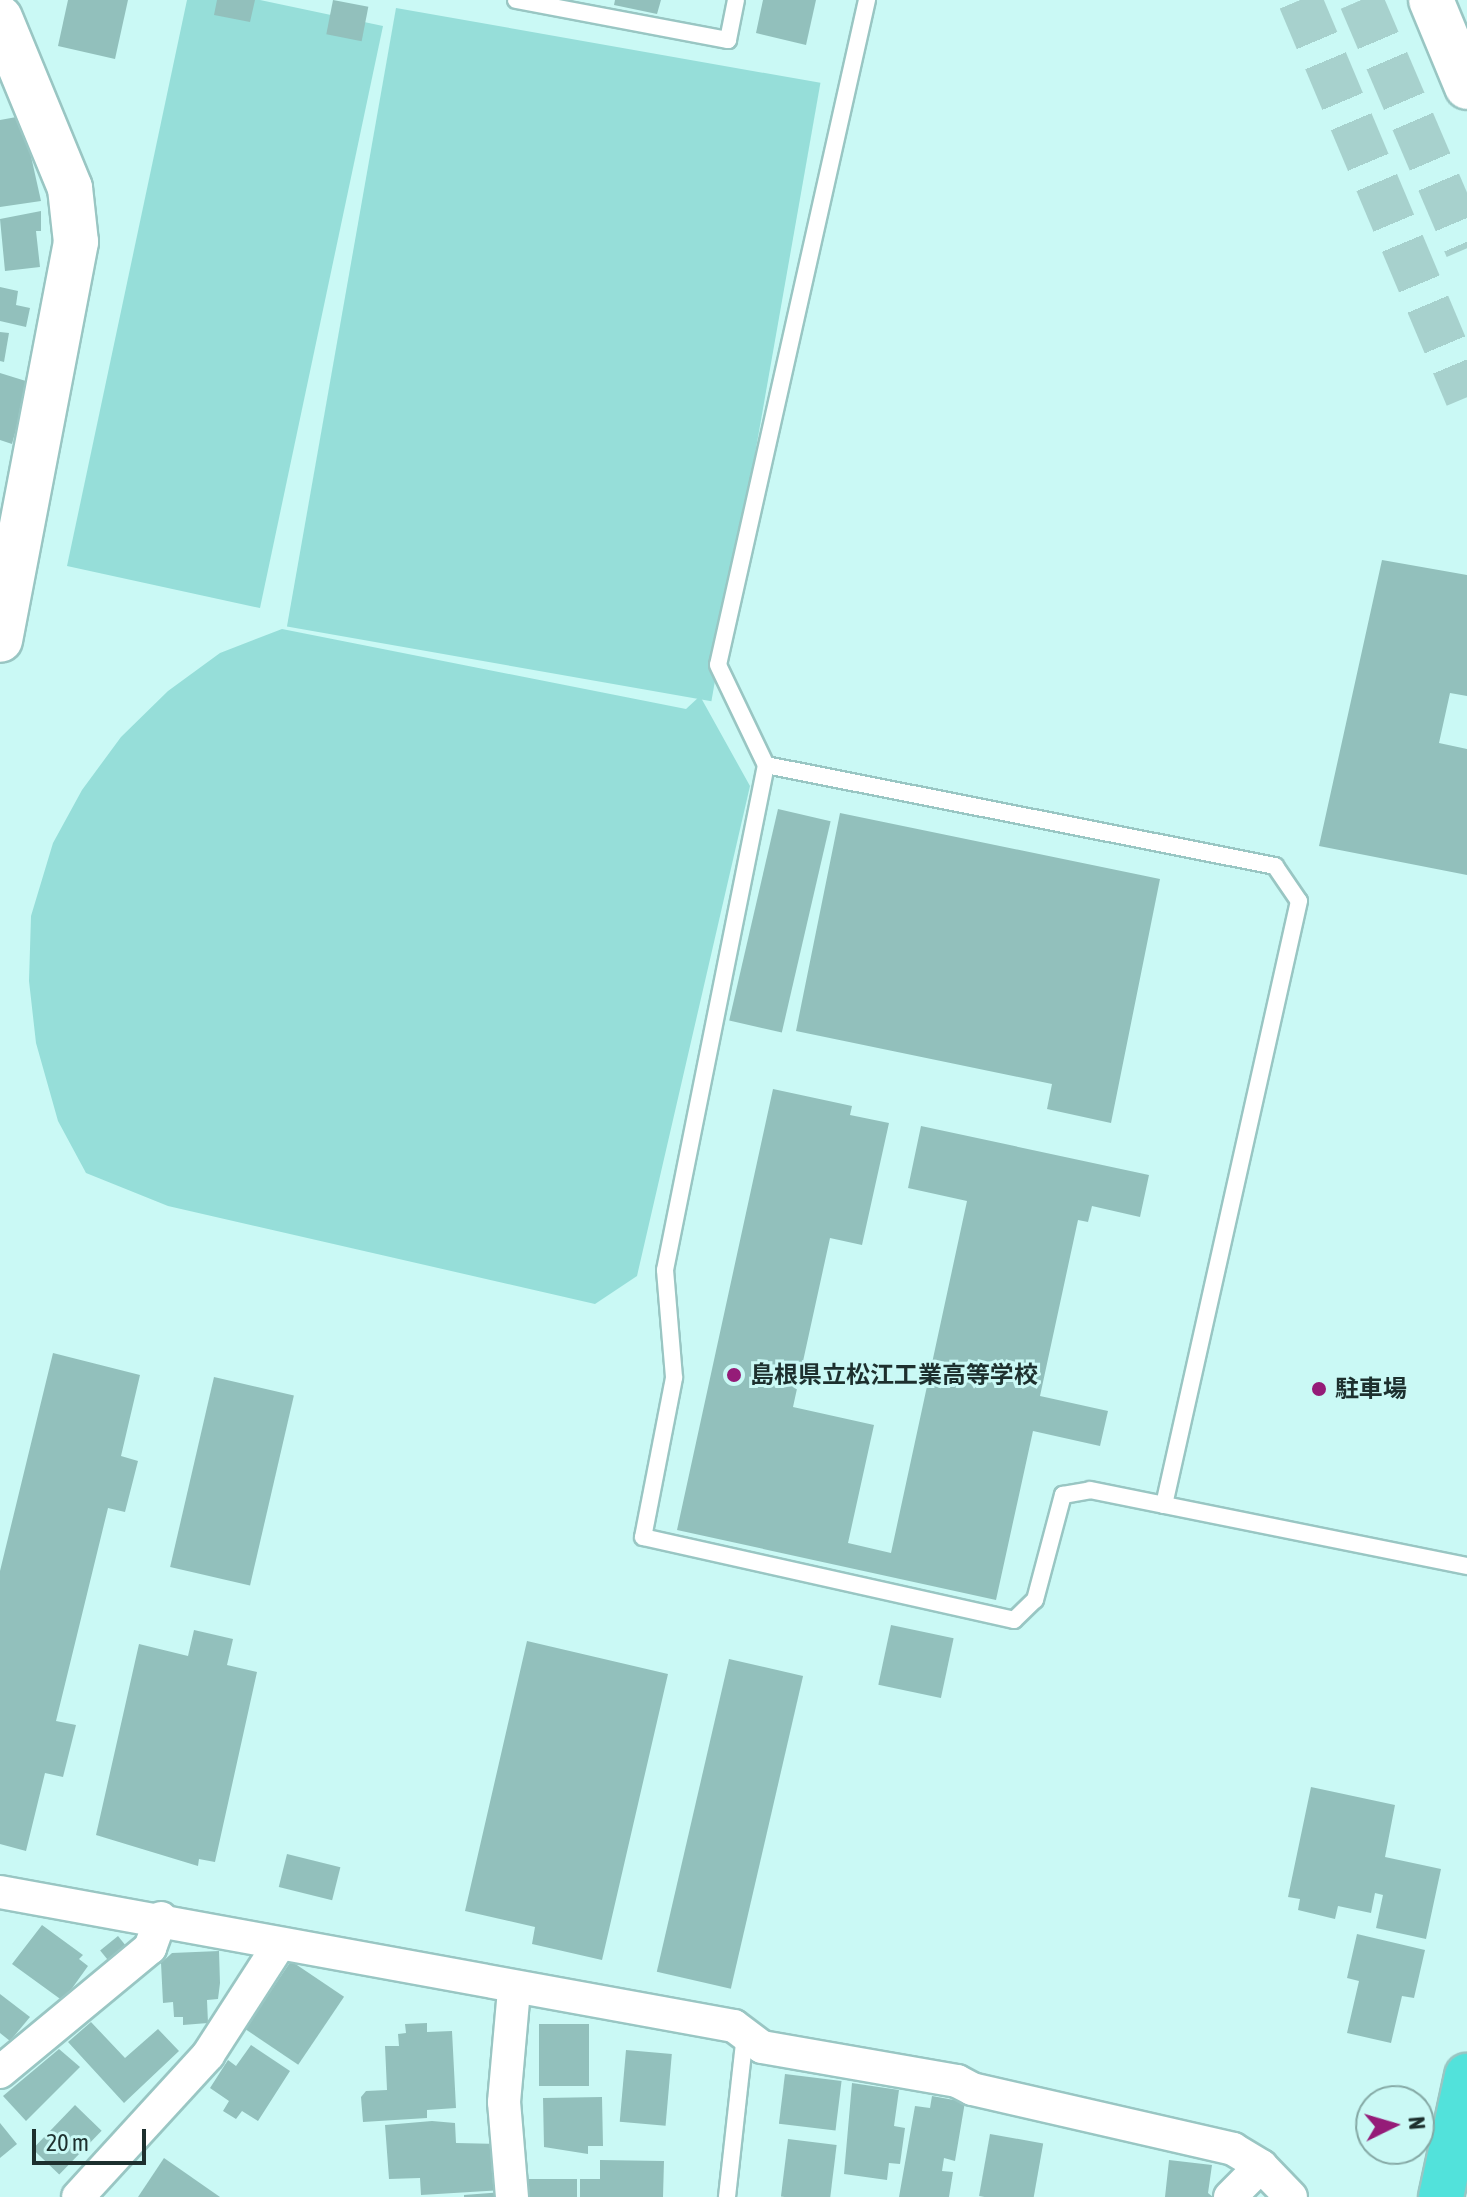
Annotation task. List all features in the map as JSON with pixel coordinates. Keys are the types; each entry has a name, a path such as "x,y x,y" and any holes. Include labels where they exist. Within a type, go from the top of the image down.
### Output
{"highway":[{"path":"1441,2197 1467,2076"}],"street":[{"path":"1431,0 1467,87"},
{"path":"0,18 16,92 70,188 76,242 6,581 0,640"},
{"path":"0,1892 161,1918 279,1945 514,1990 734,2026 762,2047 957,2081 972,2089 1233,2149 1261,2166 1291,2197"},
{"path":"0,2072 150,1948 161,1918"},
{"path":"78,2197 208,2055 279,1945"},
{"path":"512,2197 504,2102 514,1990"},
{"path":"1230,2197 1261,2166"}],"lane":[{"path":"516,0 592,8 728,40 736,0"},
{"path":"867,0 718,665 766,765 665,1270 674,1378 643,1537 1014,1620 1035,1600 1063,1495 1090,1490 1467,1566"},
{"path":"766,765 1275,866 1299,901 1164,1505"},
{"path":"727,2197 745,2035"}],"shaded area":[{"path":"187,0 260,0 383,26 260,608 67,566"},
{"path":"396,8 820,83 711,701 287,626"},
{"path":"282,629 686,709 700,696 750,786 637,1276 595,1304 168,1206 86,1173 58,1121 36,1043 29,981 31,916 53,843 82,790 121,737 168,691 220,653"}],"building":[{"path":"68,0 128,0 115,59 58,46"},
{"path":"217,0 255,0 250,22 214,15"},
{"path":"333,0 368,7 362,41 326,34"},
{"path":"615,0 661,0 657,14 614,5"},
{"path":"763,0 816,0 806,45 756,33"},
{"path":"22,116 41,201 0,207 0,120"},
{"path":"41,211 41,231 36,231 40,267 5,271 0,219"},
{"path":"0,287 18,291 16,305 30,308 26,327 0,321"},
{"path":"0,332 9,333 4,362 0,361"},
{"path":"0,373 29,382 12,444 0,440"},
{"path":"1382,560 1467,575 1467,696 1450,693 1439,743 1467,749 1467,875 1319,846"},
{"path":"778,809 831,821 782,1033 729,1020"},
{"path":"840,813 1160,879 1111,1123 1047,1109 1052,1084 796,1031"},
{"path":"773,1089 852,1106 850,1115 889,1123 862,1245 830,1238 793,1407 874,1425 848,1543 891,1553 967,1201 908,1188 921,1126 1149,1175 1140,1217 1092,1206 1088,1222 1078,1220 1040,1396 1108,1411 1100,1446 1033,1431 996,1600 677,1530"},
{"path":"53,1353 140,1375 121,1456 138,1461 125,1512 108,1508 56,1721 76,1725 63,1777 45,1773 26,1851 0,1844 0,1571"},
{"path":"214,1377 294,1395 250,1585 170,1567"},
{"path":"891,1625 954,1638 941,1698 878,1685"},
{"path":"194,1630 233,1639 227,1665 257,1672 215,1862 199,1859 198,1866 96,1835 139,1644 188,1656"},
{"path":"527,1641 668,1674 602,1960 532,1944 535,1927 465,1911"},
{"path":"729,1659 803,1676 731,1989 657,1972"},
{"path":"1311,1787 1395,1805 1385,1857 1441,1869 1426,1939 1376,1928 1383,1895 1375,1893 1371,1913 1338,1906 1335,1919 1298,1910 1300,1899 1288,1897"},
{"path":"287,1854 340,1867 332,1900 279,1887"},
{"path":"42,1925 83,1955 79,1959 88,1966 63,2001 12,1964"},
{"path":"1357,1934 1425,1950 1414,1998 1402,1996 1391,2043 1347,2033 1359,1981 1347,1978"},
{"path":"118,1936 127,1947 109,1961 100,1950"},
{"path":"219,1951 218,1999 207,2000 208,2023 183,2025 183,2017 174,2017 173,2002 163,2003 161,1963 172,1953"},
{"path":"291,1961 344,1997 298,2065 245,2029"},
{"path":"0,1994 30,2017 10,2041 0,2033"},
{"path":"91,2022 125,2058 158,2029 179,2051 124,2103 68,2042"},
{"path":"427,2023 427,2032 452,2031 456,2108 427,2110 427,2118 363,2122 361,2097 366,2091 387,2090 385,2046 399,2046 398,2034 406,2033 405,2024"},
{"path":"539,2024 589,2024 589,2086 539,2086"},
{"path":"251,2045 290,2071 258,2121 242,2111 236,2119 223,2111 229,2101 210,2088 228,2060 236,2066"},
{"path":"59,2049 80,2067 26,2121 3,2096"},
{"path":"626,2050 672,2054 666,2126 620,2122"},
{"path":"785,2074 842,2081 835,2131 779,2124"},
{"path":"852,2083 899,2090 894,2126 905,2128 900,2164 889,2163 887,2180 844,2174"},
{"path":"932,2096 965,2102 955,2161 944,2158 942,2171 953,2172 949,2197 899,2197 915,2106 930,2108"},
{"path":"602,2097 603,2146 588,2146 588,2154 544,2147 543,2098"},
{"path":"75,2105 102,2131 59,2175 33,2149"},
{"path":"432,2121 455,2123 456,2143 500,2144 503,2190 421,2195 420,2178 389,2179 385,2125"},
{"path":"0,2123 17,2144 0,2158"},
{"path":"990,2134 1043,2143 1034,2197 979,2196"},
{"path":"788,2139 837,2145 830,2197 781,2197"},
{"path":"164,2158 220,2197 138,2197"},
{"path":"600,2160 664,2161 663,2197 580,2197 580,2179 600,2179"},
{"path":"1169,2160 1212,2165 1208,2193 1213,2197 1165,2197"},
{"path":"523,2179 577,2179 577,2197 523,2197"},
{"path":"503,2192 503,2197 464,2197 464,2195"}],"tunnel":[{"path":"1300,0 1467,397"},
{"path":"1361,0 1467,248"}],"place":[{"name":"島根県立松江工業高等学校","path":"734,1375"},
{"name":"駐車場","path":"1319,1389"}]}
